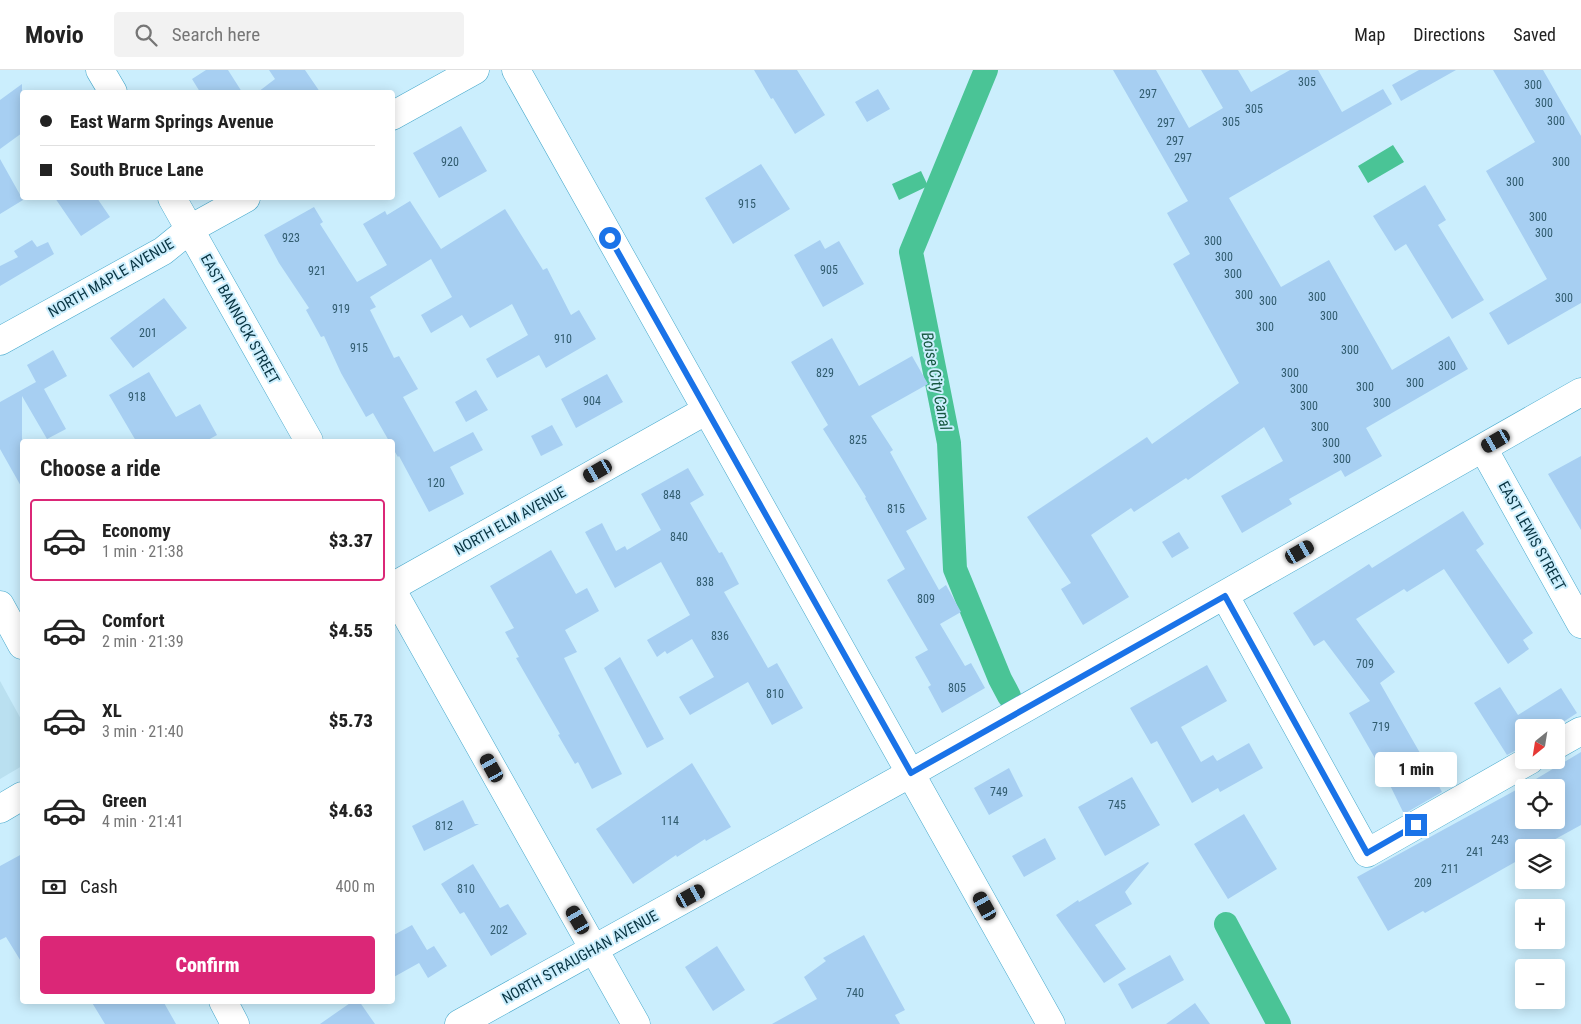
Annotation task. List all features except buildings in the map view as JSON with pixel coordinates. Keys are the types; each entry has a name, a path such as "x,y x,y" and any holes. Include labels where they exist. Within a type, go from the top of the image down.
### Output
{"street":[{"path":"100,70 112,90"},
{"path":"395,114 475,70"},
{"path":"516,70 1051,1024"},
{"name":"EAST BANNOCK STREET","path":"173,200 308,439"},
{"name":"NORTH MAPLE AVENUE","path":"0,342 163,251 190,229 242,200"},
{"name":"NORTH STRAUGHAN AVENUE","path":"459,1024 911,773 1581,392"},
{"name":"NORTH ELM AVENUE","path":"395,587 707,410"},
{"name":"EAST LEWIS STREET","path":"1483,448 1581,624"},
{"path":"395,594 636,1024"},
{"path":"1225,596 1367,853 1515,769"},
{"path":"0,605 20,641"},
{"path":"1565,740 1581,731"},
{"path":"0,809 20,797"},
{"path":"225,1004 236,1024"}],"shaded area":[{"path":"1393,145 1404,162 1368,183 1358,166"},
{"path":"921,171 928,186 899,200 892,184"},
{"path":"0,681 20,717 20,767 0,779"}],"waterway":[{"name":"Boise City Canal","path":"986,70 911,252 949,443 955,569 1000,679 1009,696"},
{"name":"Boise City Canal","path":"1226,924 1279,1024"}],"route":[{"path":"610,238 911,773 1225,596 1367,853 1416,825"}]}
